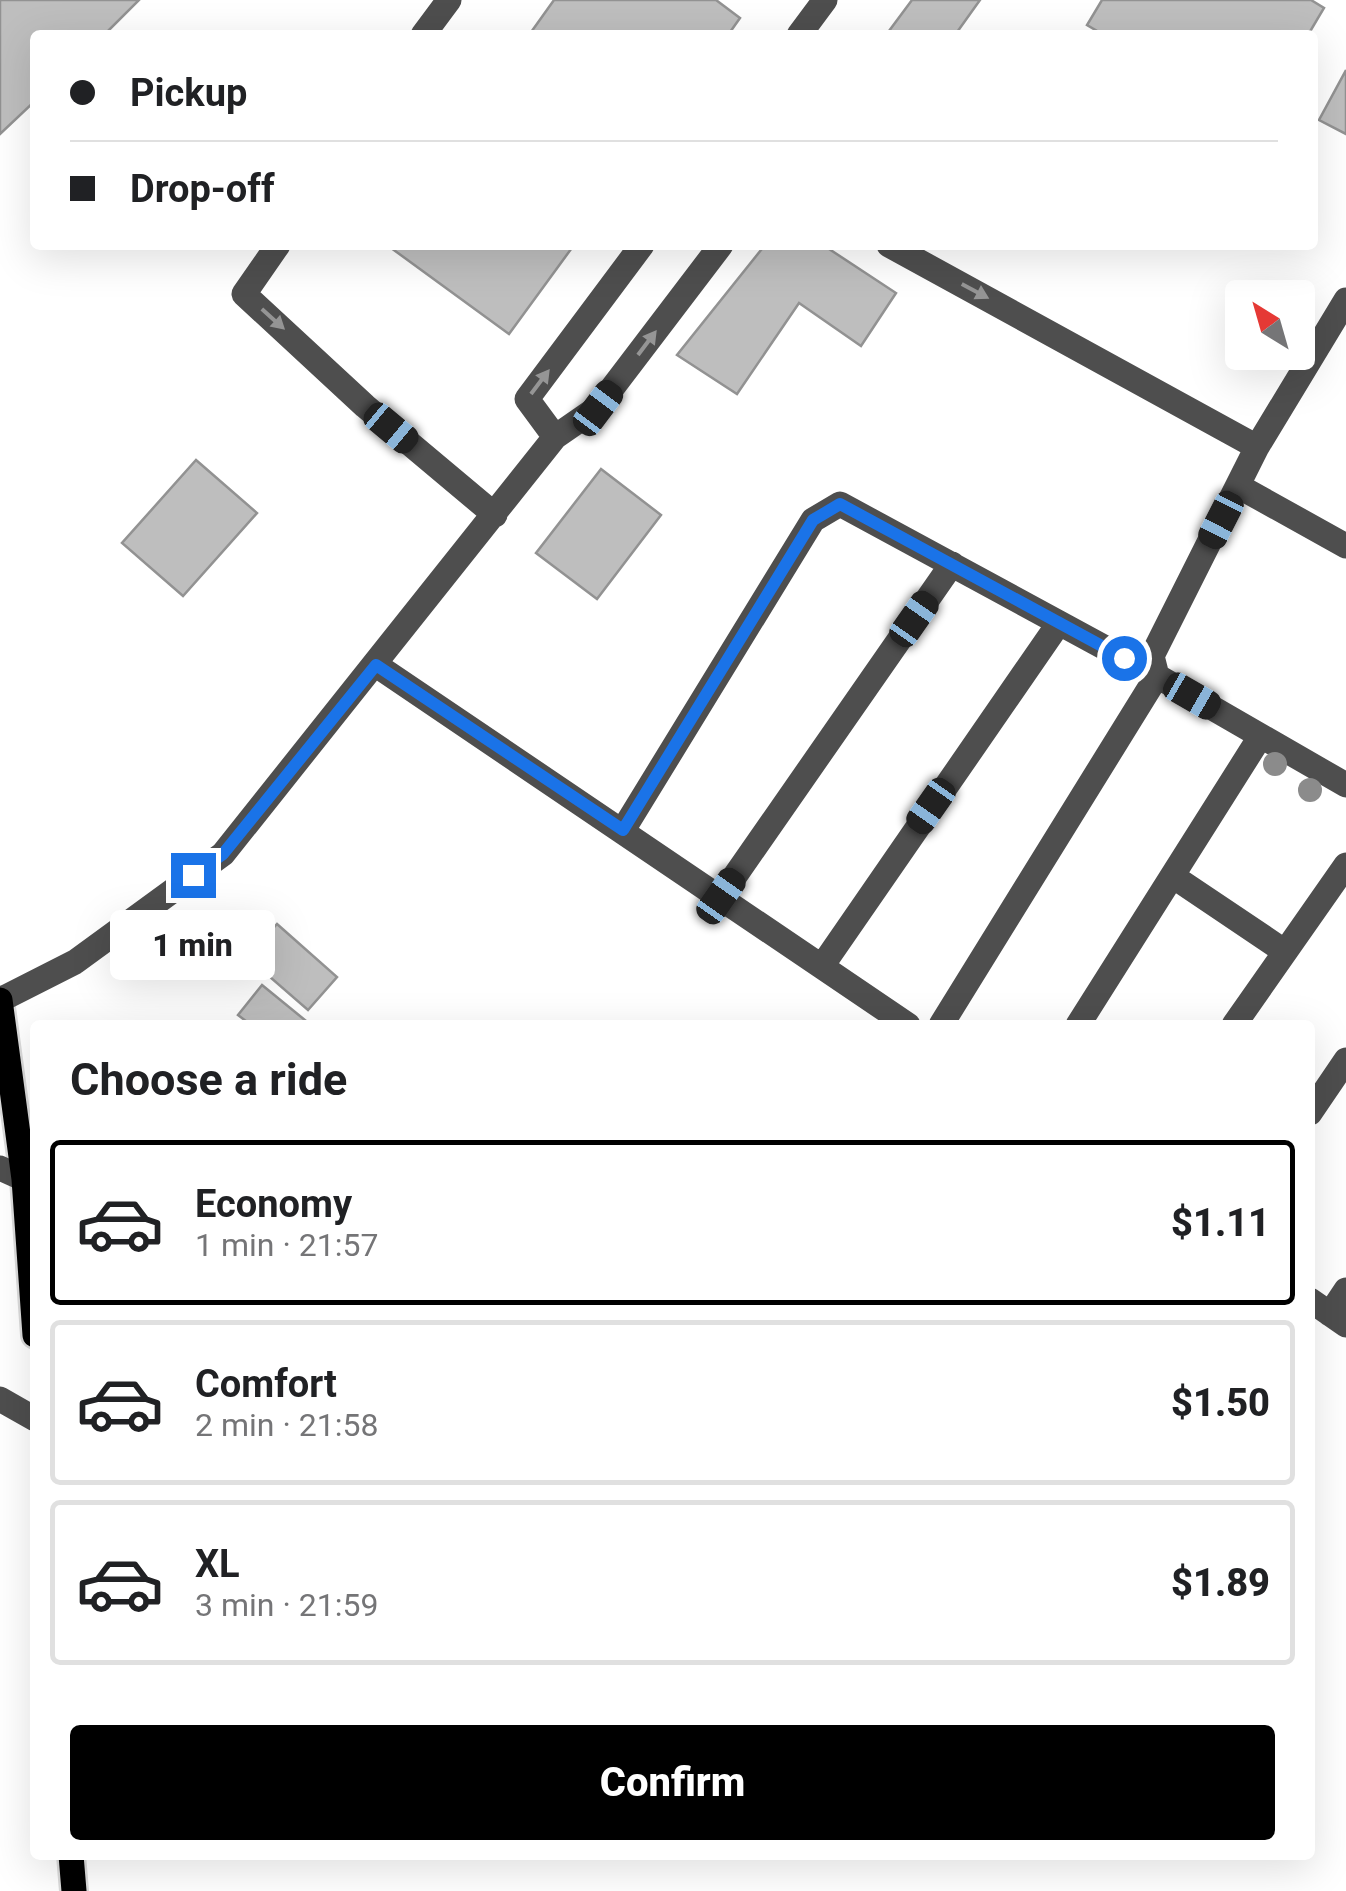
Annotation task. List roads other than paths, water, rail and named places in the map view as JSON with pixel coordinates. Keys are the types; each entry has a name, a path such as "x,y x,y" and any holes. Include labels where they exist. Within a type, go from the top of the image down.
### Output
{"main road":[{"path":"0,1000 24,1178 30,1264"},
{"path":"71,1860 74,1891"}],"street":[{"path":"427,30 449,0"},
{"path":"803,30 825,0"},
{"path":"275,250 244,294 365,406 495,515"},
{"path":"556,437 527,399 638,250"},
{"path":"0,1000 75,962 223,854 556,437 598,408 717,250"},
{"path":"898,250 1257,448"},
{"path":"944,1020 1158,676 1152,656 1257,448 1346,300"},
{"path":"1238,486 1346,546"},
{"path":"623,830 813,520 840,504 1158,676 1346,785"},
{"path":"721,896 952,564"},
{"path":"822,966 1059,624"},
{"path":"376,665 901,1020"},
{"path":"1081,1020 1260,736"},
{"path":"1237,1020 1346,864"},
{"path":"1174,877 1284,951"},
{"path":"1315,1105 1346,1060"},
{"path":"0,1168 24,1178"},
{"path":"1329,1313 1346,1290"},
{"path":"0,1399 30,1416"}]}
